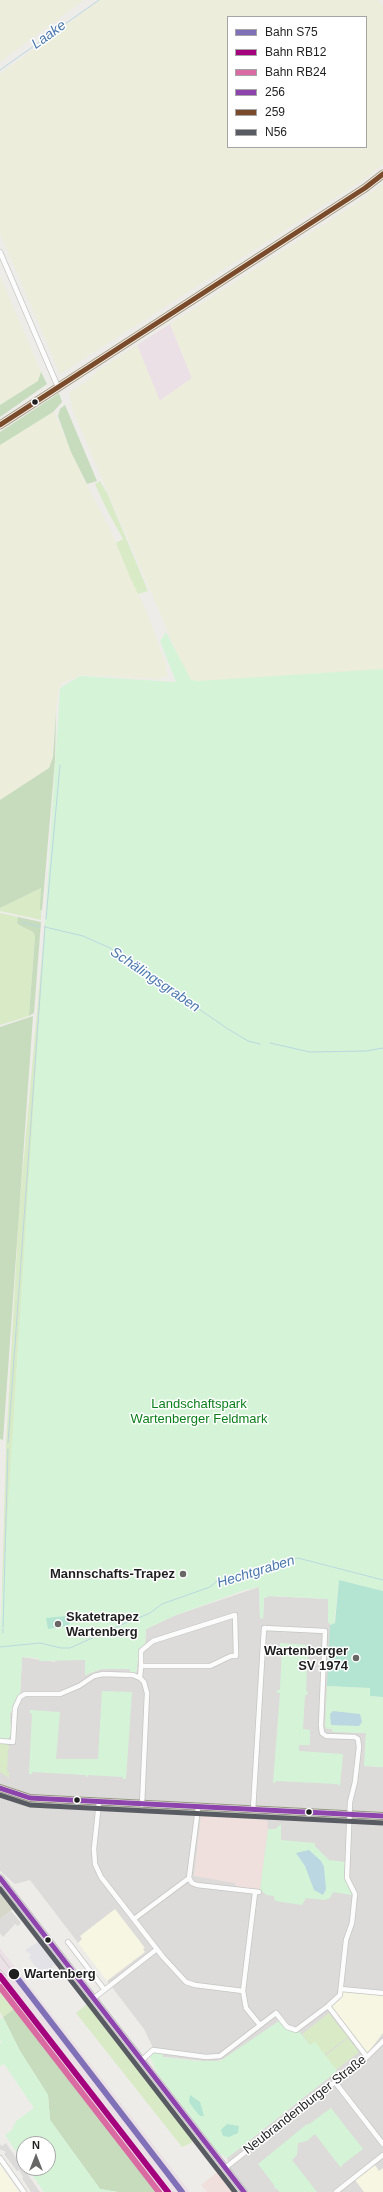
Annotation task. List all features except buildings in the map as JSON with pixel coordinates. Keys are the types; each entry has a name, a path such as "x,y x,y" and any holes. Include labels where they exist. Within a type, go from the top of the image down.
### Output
{"main road":[{"path":"0,426 358,192 383,174"},
{"path":"0,1788 30,1798 198,1808 383,1816"}],"street":[{"path":"0,252 58,388"},
{"path":"140,1678 141,1651 153,1642 235,1615 236,1656 230,1656 210,1666 141,1666"},
{"path":"142,2060 153,2050 206,2057 220,2056 276,2013 287,2027 292,2030 300,2028 336,1999 341,1989 346,1940 352,1923 355,1894 347,1878 349,1815 359,1743 355,1737 326,1736 322,1733 321,1726 325,1631 264,1628 253,1810"},
{"path":"0,1741 13,1742 15,1708 20,1697 25,1694 60,1694 79,1686 94,1676 103,1674 133,1675 140,1678 144,1682 148,1693 142,1805"},
{"path":"99,1802 94,1849 95,1864 101,1877 156,1949 186,1982 243,1991"},
{"path":"134,1919 189,1878 198,1808"},
{"path":"0,1878 244,2192"},
{"path":"189,1878 196,1886 257,1893 243,1991 246,2008 260,2025"},
{"path":"68,1942 104,1989"},
{"path":"94,1998 156,1949"},
{"path":"341,1989 383,1993"},
{"path":"328,2006 367,2057"},
{"name":"Neubrandenburger Straße","path":"224,2168 367,2057 383,2041"},
{"path":"335,2082 383,2144"},
{"path":"336,2192 383,2155"},
{"path":"0,2158 24,2192"}],"shaded area":[{"path":"0,0 84,0 0,62"},
{"path":"100,0 378,0 383,7 383,164 366,178 60,374 0,233 0,74"},
{"path":"383,183 383,672 190,683 73,411 69,392 86,382 97,371 137,345 160,401 192,378 170,324 363,199"},
{"path":"0,276 41,372 38,381 0,405"},
{"path":"170,324 192,378 159,401 137,345"},
{"path":"54,412 83,478 108,525 148,615 166,665 168,676 157,679 82,675 62,683 58,691 51,765 47,770 0,800 0,445 26,427"},
{"path":"259,1587 260,1618 263,1618 264,1598 269,1596 329,1599 328,1622 330,1623 332,1731 366,1733 365,1766 383,1767 383,2192 247,2192 230,2170 227,2158 337,2071 315,2043 311,2046 227,2058 215,2062 162,2057 162,2054 155,2052 144,2029 30,1880 15,1884 0,1871 0,1739 12,1725 10,1725 10,1713 13,1713 16,1700 20,1695 22,1657 55,1662 55,1659 86,1660 85,1675 101,1669 130,1669 130,1672 136,1674 139,1648 145,1645 146,1629 176,1615"},
{"path":"203,1813 267,1816 268,1829 260,1890 235,1886 235,1883 194,1876 201,1815"},
{"path":"0,1885 17,1906 0,1919"},
{"path":"115,1909 145,1948 143,1949 145,1952 107,1981 78,1943 82,1939 80,1936"},
{"path":"11,1911 21,1923 18,1926 15,1924 3,1937 0,1933 0,1919"},
{"path":"38,1937 61,1961 56,1967 54,1965 52,1966 53,1968 43,1976 29,1958 31,1955 25,1950 38,1942 36,1939"},
{"path":"0,1948 190,2192 159,2192 14,2009 0,1990"},
{"path":"343,1992 383,1995 383,2033 367,2054 331,2007 339,2000"},
{"path":"6,2143 16,2157 16,2170 4,2154 6,2152 0,2149 0,2144 2,2146"},
{"path":"0,2165 19,2192 0,2192"},
{"path":"375,2165 379,2171 383,2168 383,2192 364,2192 355,2180"},
{"path":"221,2169 237,2192 207,2192 201,2185"},
{"path":"29,2176 40,2192 31,2192 22,2178"}],"green space":[{"path":"41,372 47,384 0,417 0,405 38,381"},
{"path":"59,393 62,402 53,412 0,445 0,432"},
{"path":"65,405 97,481 87,484 71,452 58,416 60,409"},
{"path":"100,481 108,495 148,591 138,594 130,577 116,543 123,539 95,484"},
{"name":"Landschaftspark Wartenberger Feldmark","path":"166,632 191,680 198,681 383,669 383,1591 339,1580 334,1625 328,1623 328,1599 269,1596 264,1598 263,1619 260,1618 259,1587 245,1590 176,1615 146,1629 145,1645 139,1648 136,1674 130,1673 130,1669 101,1669 85,1675 85,1660 40,1661 37,1658 22,1657 20,1695 16,1700 13,1713 10,1713 11,1735 8,1739 0,1739 0,1630 60,688 80,676 176,682 160,641"},
{"path":"56,711 55,760 42,911 40,909 41,888 0,908 0,800 49,768 53,757"},
{"path":"41,888 41,920 0,911 0,908"},
{"path":"0,913 18,917 17,923 33,932 35,936 29,1016 0,1025"},
{"path":"18,917 41,922 34,1013 29,1016 35,936 33,932 17,923"},
{"path":"45,922 57,924 238,1246 13,1441 7,1625 1,1627 6,1445 19,1212","holes":["51,953 13,1435 18,1349"]},
{"path":"33,1016 3,1440 0,1439 0,1027"},
{"name":"Wartenberger SV 1974","path":"339,1580 383,1591 383,1697 370,1696 370,1688 327,1686 330,1625 335,1623"},
{"name":"Skatetrapez Wartenberg","path":"66,1616 72,1621 67,1626 48,1629 46,1618"},
{"path":"280,1643 310,1645 308,1648 306,1691 308,1692 307,1695 305,1695 303,1729 310,1730 310,1745 299,1745 299,1751 343,1754 340,1786 337,1784 276,1781 273,1783 280,1693 277,1693 277,1690 280,1690 282,1647 280,1646"},
{"path":"327,1686 370,1688 370,1696 383,1697 383,1767 364,1766 366,1733 332,1732 333,1729 327,1729 325,1726"},
{"path":"102,1691 132,1692 126,1779 123,1779 123,1777 88,1775 88,1777 85,1775 32,1772 32,1774 29,1774 32,1714 30,1713 30,1710 60,1712 56,1759 98,1759"},
{"path":"0,1743 7,1744 10,1748 8,1749 7,1772 9,1772 9,1778 0,1772"},
{"path":"281,1824 281,1840 315,1843 315,1846 329,1860 345,1862 344,1878 352,1895 333,1892 330,1898 325,1900 306,1898 302,1905 275,1901 274,1896 267,1895 260,1890 268,1829 275,1829"},
{"path":"0,1990 14,2009 3,2017 0,2012"},
{"path":"90,2002 193,2134 191,2136 194,2140 191,2143 182,2147 76,2013"},
{"path":"14,2009 159,2192 118,2192 100,2189 50,2120 48,2095 20,2051 3,2017"},
{"path":"329,2013 338,2025 311,2046 302,2034"},
{"path":"3,2017 20,2051 48,2095 50,2120 100,2189 118,2192 44,2192 33,2176 56,2176 56,2136 16,2136 16,2151 5,2135 12,2130 16,2121 34,2108 4,2064 0,2066 0,2044 2,2043 0,2040 0,2019"},
{"path":"279,2021 289,2031 298,2030 310,2045 315,2042 337,2071 227,2158 217,2151 158,2074 150,2057 155,2052 163,2054 163,2057 197,2061 220,2061"},
{"path":"338,2025 348,2037 324,2055 315,2043"},
{"path":"348,2038 359,2052 336,2070 325,2056"},
{"path":"190,2095 200,2102 204,2116 200,2116 189,2102"},
{"path":"331,2108 363,2149 342,2165 341,2168 315,2134 307,2141 298,2143 297,2155 292,2160 317,2192 280,2192 276,2188 275,2189 274,2185 258,2164 307,2124 308,2125"},
{"path":"227,2124 239,2126 238,2133 229,2137 223,2136 221,2130"}],"water":[{"path":"333,1711 360,1714 362,1722 359,1726 331,1725 330,1714"},
{"path":"309,1850 321,1861 324,1867 326,1889 323,1895 314,1890 305,1866 296,1853"}],"waterway":[{"name":"Laake","path":"0,70 99,0"},
{"path":"46,919 60,765"},
{"name":"Schälingsgraben","path":"22,922 40,927"},
{"path":"8,1443 45,926"},
{"name":"Schälingsgraben","path":"45,927 83,936 110,948 228,1029 248,1041 260,1044"},
{"name":"Schälingsgraben","path":"270,1043 310,1052 366,1051 383,1048"},
{"path":"3,1627 8,1449"},
{"name":"Hechtgraben","path":"134,1620 150,1613 162,1604 210,1587 217,1581 298,1558 383,1580"},
{"name":"Hechtgraben","path":"0,1647 40,1643 61,1648 70,1648 130,1621"}],"tram line":[{"path":"0,1955 14,1974"},
{"path":"0,1969 6,1976"}],"rail line":[{"name":"S75","path":"14,1974 182,2192"},
{"name":"RB12","path":"0,1976 168,2192"},
{"name":"RB24","path":"0,1987 159,2192"}],"transit line":[{"name":"259","path":"0,425 365,188 383,174"},
{"name":"256","path":"0,1788 30,1798 383,1816"},
{"name":"N56","path":"0,1795 30,1805 383,1823"},
{"name":"256","path":"0,1878 244,2192"},
{"name":"N56","path":"0,1889 235,2192"}],"place":[{"name":"Mannschafts-Trapez","path":"183,1574"},
{"name":"Skatetrapez Wartenberg","path":"58,1624"},
{"name":"Wartenberger SV 1974","path":"356,1658"},
{"name":"Wartenberg","path":"14,1974"}]}
